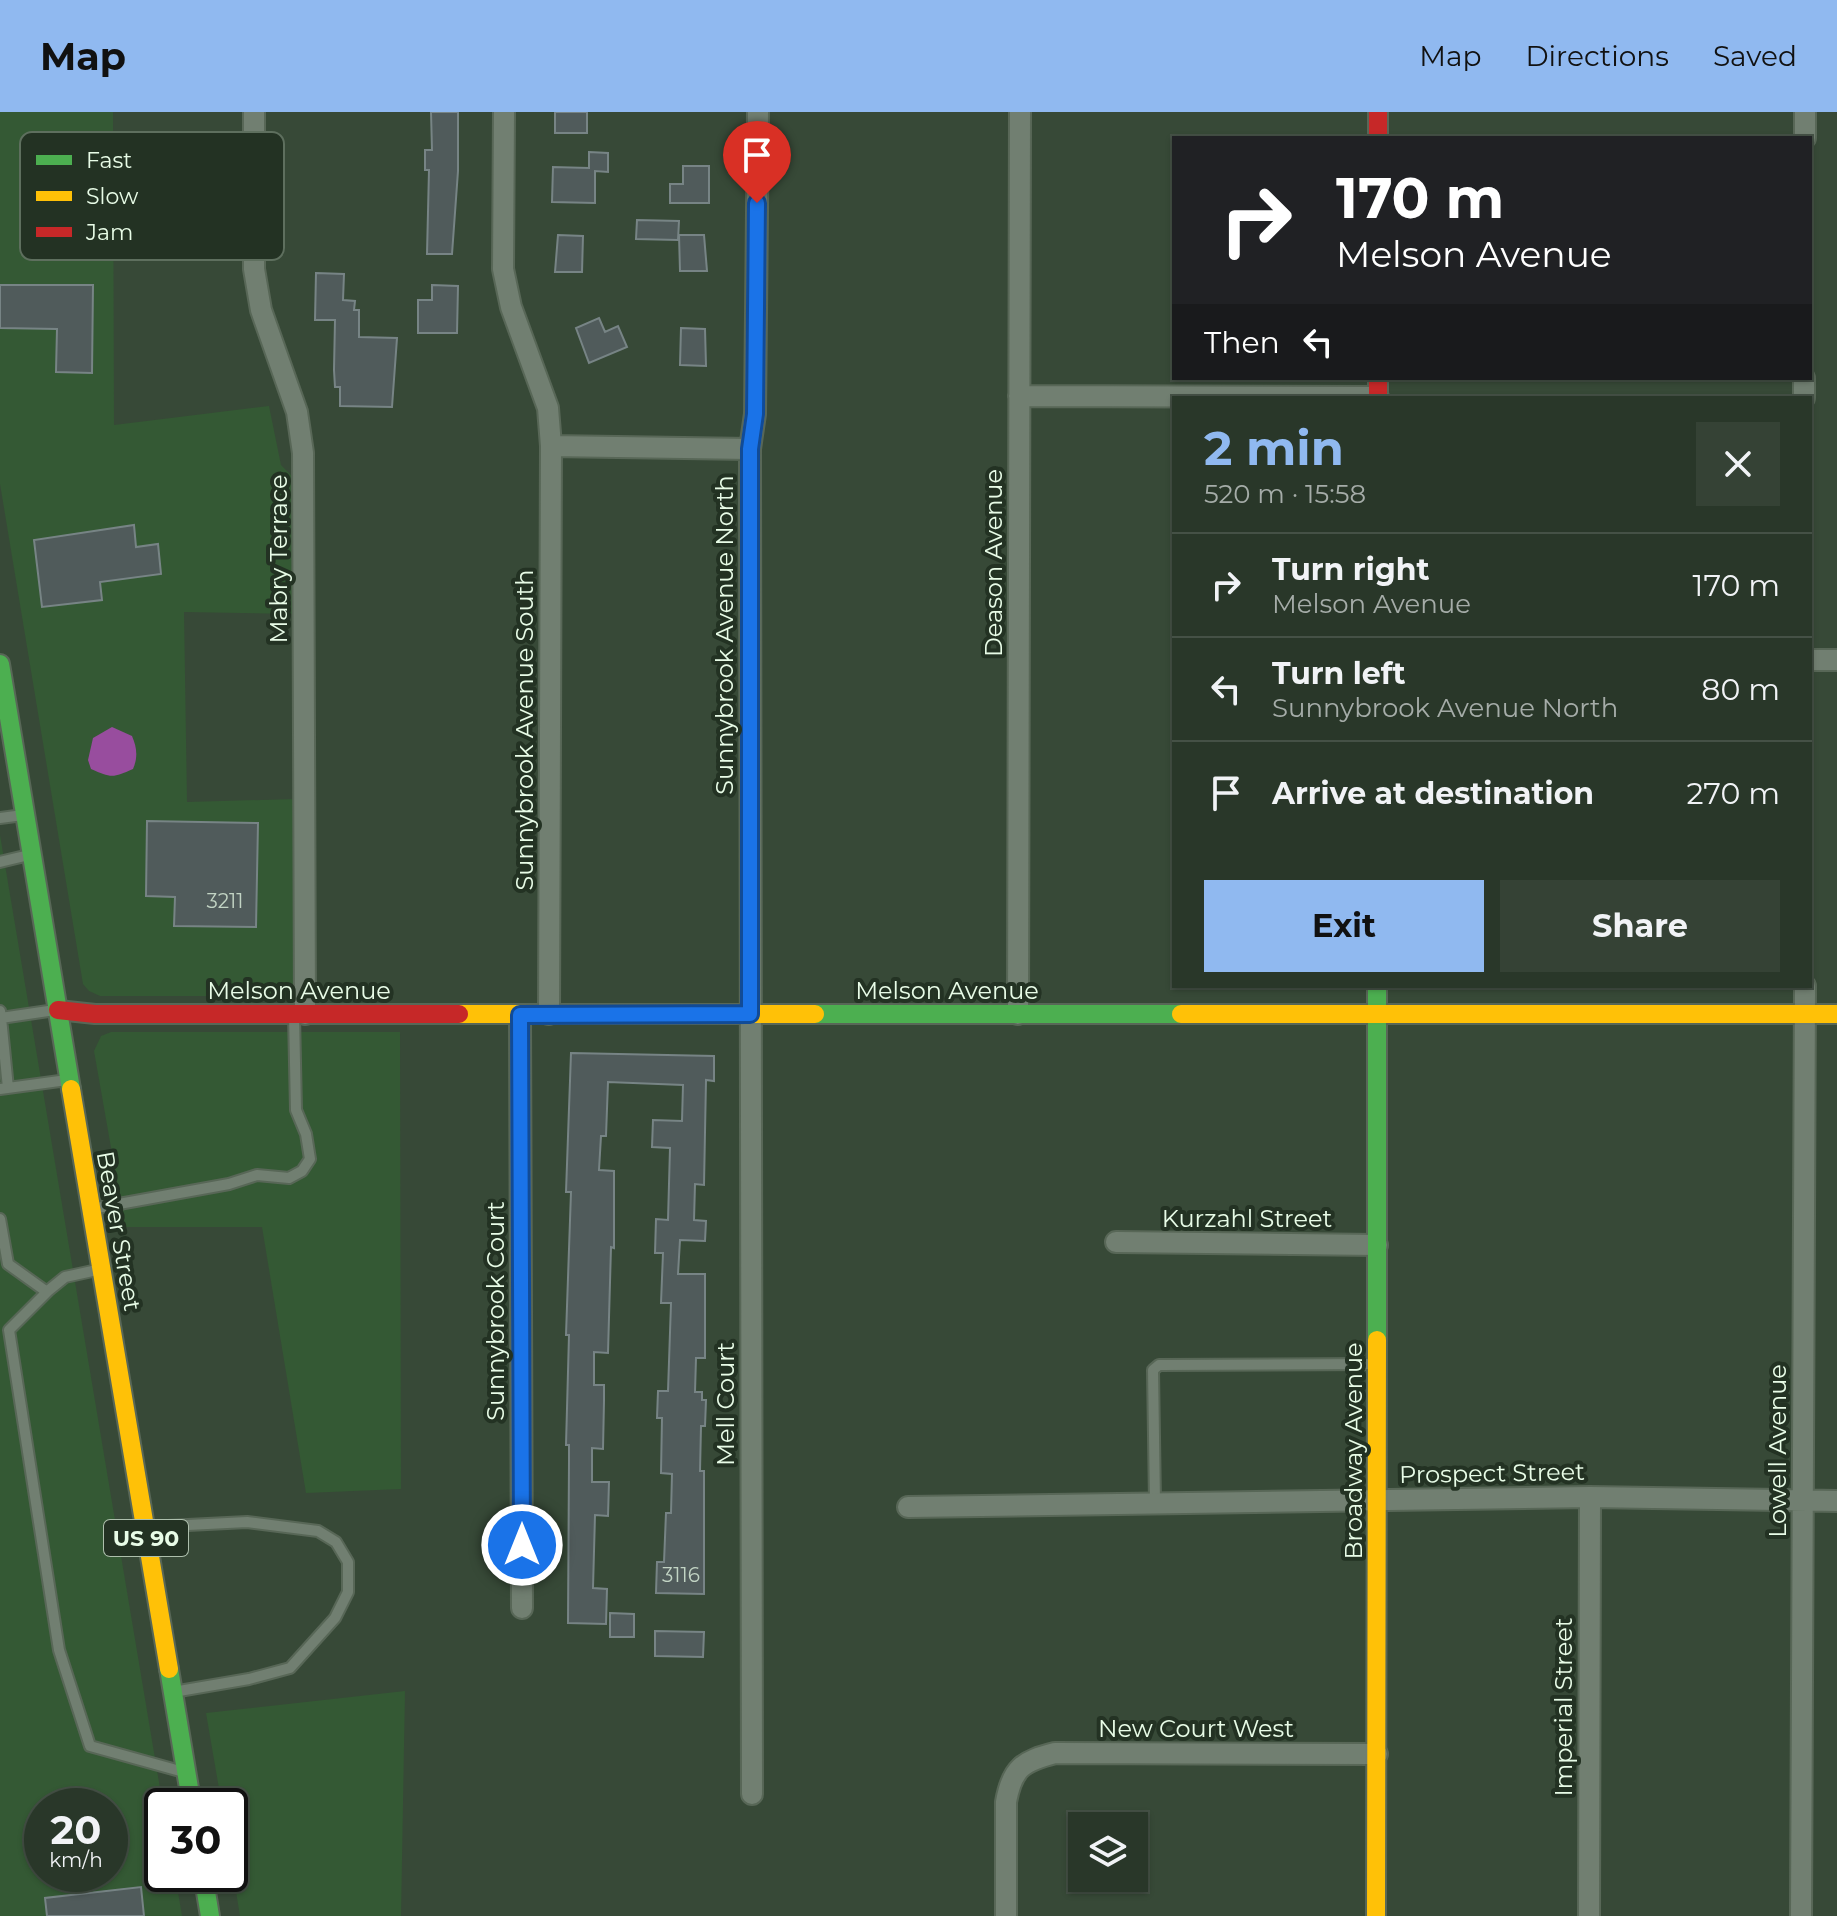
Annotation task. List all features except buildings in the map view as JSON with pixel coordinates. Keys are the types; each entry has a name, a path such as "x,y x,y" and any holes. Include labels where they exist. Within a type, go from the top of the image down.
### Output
{"street":[{"name":"Sunnybrook Avenue South","path":"504,112 503,269 511,307 548,408 551,446 549,1014"},
{"name":"Sunnybrook Avenue North","path":"750,1014 750,449 755,414 758,112"},
{"name":"Deason Avenue","path":"1018,1014 1020,112"},
{"path":"1378,112 1378,136"},
{"path":"1805,112 1805,136"},
{"name":"Mabry Terrace","path":"254,260 261,310 297,412 303,453 299,1014"},
{"path":"1019,396 1172,397"},
{"path":"551,446 750,449"},
{"path":"1812,660 1837,660"},
{"name":"Beaver Street","path":"0,664 189,1788"},
{"name":"Broadway Avenue","path":"1376,1916 1377,988"},
{"name":"Lowell Avenue","path":"1801,1916 1805,988"},
{"name":"Melson Avenue","path":"58,1010 95,1014 520,1015 1837,1014"},
{"name":"Mell Court","path":"750,1014 752,1794"},
{"name":"Sunnybrook Court","path":"520,1015 522,1608"},
{"name":"Kurzahl Street","path":"1116,1242 1377,1245"},
{"name":"Prospect Street","path":"908,1507 1590,1497 1837,1501"},
{"name":"Imperial Street","path":"1589,1916 1590,1497"},
{"name":"New Court West","path":"1006,1916 1006,1802 1009,1783 1019,1768 1036,1758 1055,1753 1377,1754"},
{"path":"206,1892 210,1916"}],"lane":[{"path":"0,818 25,815"},
{"path":"0,862 31,855"},
{"path":"58,1010 1,1015 4,1088 69,1080"},
{"path":"91,1209 229,1184 257,1175 289,1178 302,1171 310,1159 306,1134 296,1110 299,1014"},
{"path":"0,1219 8,1264 47,1292"},
{"path":"101,1269 65,1277 9,1330 59,1650 90,1746 186,1773"},
{"path":"1155,1503 1153,1370 1159,1365 1377,1364"},
{"path":"145,1527 247,1522 318,1531 336,1542 348,1562 348,1592 335,1618 290,1668 249,1679 173,1692"}],"shaded area":[{"path":"0,112 113,112 113,132 20,132 20,260 113,260 114,425 269,406 281,465 294,478 296,614 184,612 187,802 297,799 295,996 100,996 83,984 0,484"},
{"path":"112,727 132,736 136,760 133,769 112,776 91,769 88,760 93,738"},
{"path":"0,835 160,1788 144,1788 144,1892 178,1892 182,1916 0,1916"},
{"path":"111,1032 400,1032 401,1489 306,1493 262,1227 125,1227 94,1051 101,1036"},
{"path":"405,1691 401,1916 240,1916 236,1892 248,1892 248,1788 219,1788 206,1713"}],"traffic: fast":[{"path":"0,664 71,1089"},
{"path":"1377,988 1377,1340"},
{"path":"815,1014 1181,1014"},
{"path":"169,1669 189,1788"},
{"path":"206,1892 210,1916"}],"traffic: slow":[{"path":"459,1014 815,1014"},
{"path":"1181,1014 1837,1014"},
{"path":"71,1089 169,1669"},
{"path":"1376,1916 1377,1340"}],"traffic: jam":[{"path":"1378,112 1378,136"},
{"path":"1378,380 1378,396"},
{"path":"58,1010 95,1014 459,1014"}],"route":[{"path":"522,1545 520,1015 750,1014 750,449 755,414 757,203"}]}
